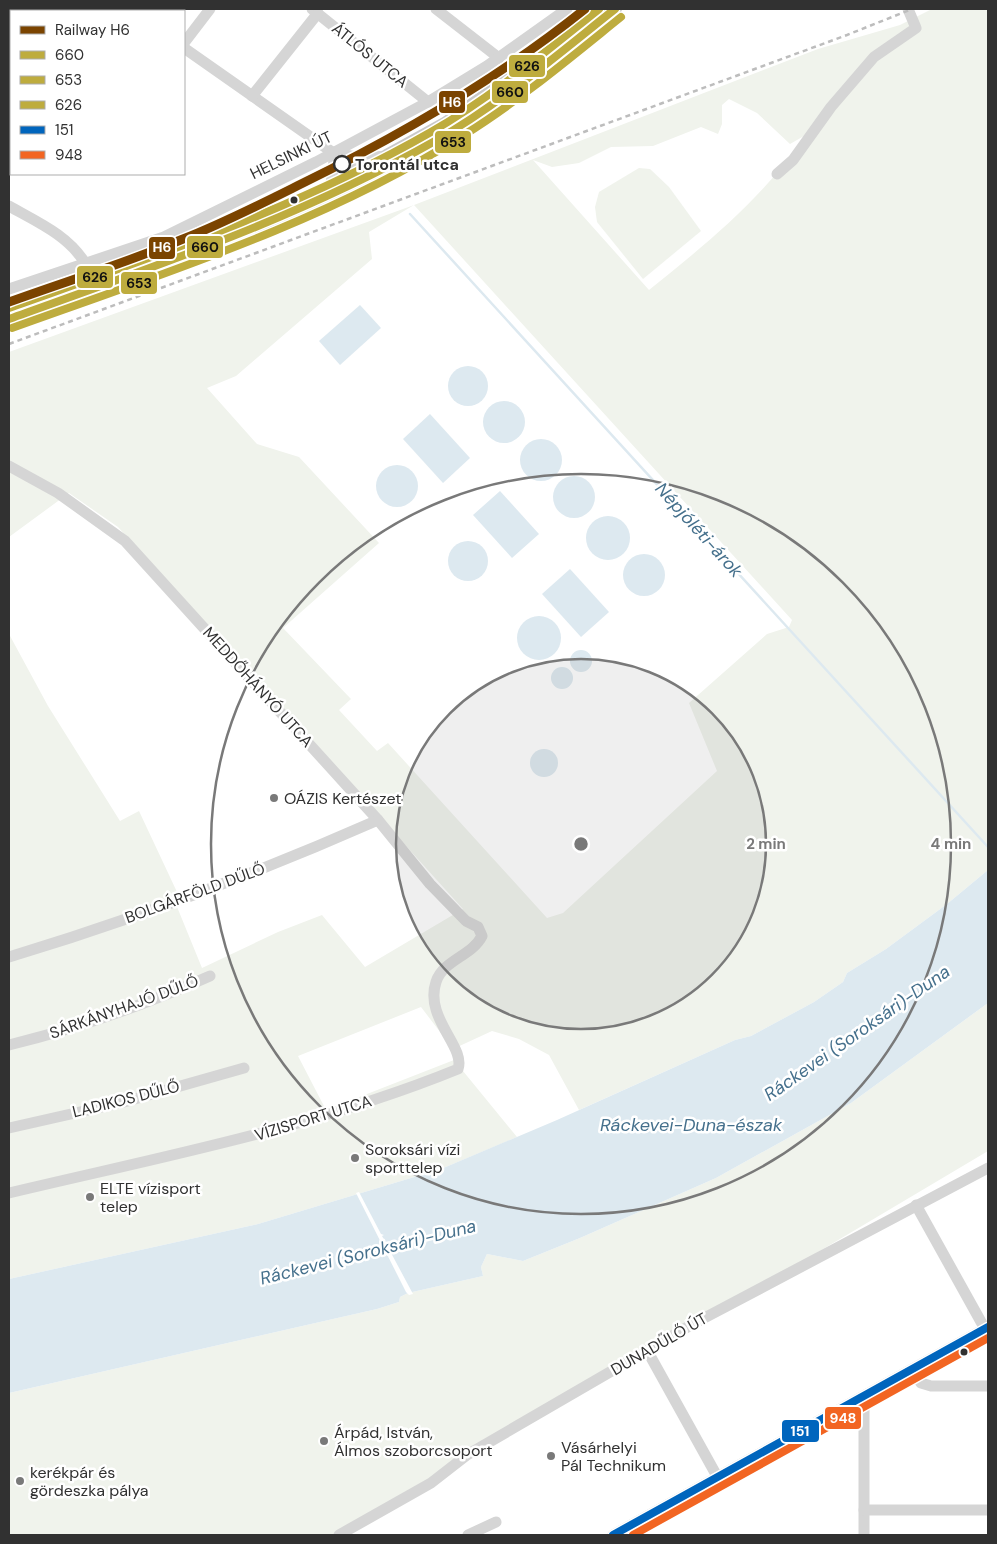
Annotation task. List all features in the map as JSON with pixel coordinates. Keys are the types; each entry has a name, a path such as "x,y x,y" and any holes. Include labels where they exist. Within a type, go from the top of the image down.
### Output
{"main road":[{"path":"9,319 204,249 279,218 369,170 386,156 466,110 604,9"},
{"path":"9,310 201,242 436,140 491,106 535,74 615,9"}],"street":[{"path":"185,41 210,9"},
{"path":"436,9 499,58"},
{"name":"HELSINKI ÚT","path":"9,289 164,236 335,153 428,102 499,58 567,9"},
{"path":"777,174 793,160 831,107 874,57 916,28 908,9"},
{"path":"252,96 315,11"},
{"name":"ÁTLÓS UTCA","path":"315,11 428,102"},
{"path":"185,49 342,159 369,170"},
{"path":"335,153 360,158 386,156"},
{"path":"331,184 335,153"},
{"path":"9,206 65,238 75,247 85,263"},
{"path":"9,479 13,468"},
{"name":"MEDDŐHÁNYÓ UTCA","path":"13,468 58,493 125,541 378,820 430,884 466,921 478,927 482,936"},
{"name":"BOLGÁRFÖLD DŰLŐ","path":"9,957 212,888 282,862 378,820"},
{"name":"VÍZISPORT UTCA","path":"9,1193 228,1143 323,1117 458,1069 459,1058 434,1008 433,991 439,974 478,944 482,936"},
{"name":"SÁRKÁNYHAJÓ DŰLŐ","path":"9,1045 86,1024 165,996 210,976"},
{"name":"LADIKOS DŰLŐ","path":"9,1128 124,1102 244,1068"},
{"name":"DUNADŰLŐ ÚT","path":"339,1535 431,1483 450,1471 463,1458 648,1352 691,1325 988,1168"},
{"path":"613,1535 864,1398 986,1328 916,1205"},
{"path":"648,1352 718,1478"},
{"path":"912,1370 920,1383 931,1386 988,1386"},
{"path":"864,1398 864,1535"},
{"path":"864,1510 988,1510"},
{"path":"468,1535 496,1522"}],"shaded area":[{"path":"932,9 988,9 988,870 947,904 886,949 847,973 843,982 814,1002 751,1036 735,1040 579,1110 549,1055 519,1039 492,1031 453,1049 421,1007 298,1056 326,1110 454,1060 517,1137 441,1169 258,1224 9,1279 9,634 48,706 120,821 139,811 177,892 173,897 202,968 278,932 322,915 365,967 463,909 118,527 69,493 9,537 9,352 414,205 818,49 900,25","holes":["729,99 757,113 790,144 804,136 753,200 712,238 649,290 533,160 552,167 579,163 611,147 653,146 701,127 718,134 722,124 722,105","414,205 792,620 789,627 767,634 689,703 717,771 563,913 547,918 388,743 377,751 339,710 351,699 283,628 379,543 299,457 257,444 207,388 236,376 372,259 369,232"]},
{"path":"639,168 650,169 669,187 701,231 643,279 597,222 595,207 599,192"},
{"path":"988,1003 988,1151 342,1535 9,1535 9,1393 377,1309 399,1302 400,1297 408,1293 483,1276 481,1267 487,1254 523,1261 716,1178 851,1103"}],"water":[{"path":"360,305 381,328 340,365 319,341"},
{"path":"472,366 479,369 485,375 488,386 487,394 479,403 472,406 464,406 457,403 449,394 448,382 451,375 460,367"},
{"path":"504,401 519,407 525,422 519,437 504,443 489,437 483,422 489,407"},
{"path":"430,414 470,458 443,483 403,439"},
{"path":"541,439 556,445 562,460 556,475 541,481 526,475 520,460 526,445"},
{"path":"401,465 409,468 415,474 418,486 415,498 409,504 393,507 385,504 379,498 376,482 379,474 385,468"},
{"path":"574,476 589,482 595,497 589,512 574,518 559,512 553,497 559,482"},
{"path":"500,491 539,534 512,558 473,515"},
{"path":"608,516 620,520 626,526 630,538 626,550 620,556 608,560 596,556 590,550 586,538 590,526 596,520"},
{"path":"472,541 479,544 485,550 488,561 487,569 479,578 472,581 464,581 457,578 449,569 448,557 451,550 460,542"},
{"path":"648,554 656,557 662,563 665,575 662,587 656,593 640,596 632,593 626,587 623,571 626,563 632,557"},
{"path":"570,569 609,612 581,637 542,594"},
{"path":"543,616 555,622 560,629 560,647 555,654 548,659 535,660 527,657 520,650 517,634 520,626 527,619"},
{"path":"581,650 589,653 592,661 589,669 581,672 573,669 570,661 573,653"},
{"path":"562,667 570,670 573,678 570,686 562,689 554,686 551,678 554,670"},
{"path":"544,749 554,753 558,763 554,773 544,777 534,773 530,763 534,753"},
{"name":"Ráckevei-Duna-észak","path":"988,870 988,1003 851,1103 716,1178 523,1261 487,1254 481,1267 483,1276 408,1293 400,1297 399,1302 377,1309 9,1393 9,1279 258,1224 441,1169 557,1120 735,1040 751,1036 814,1002 843,982 847,973 886,949 947,904"}],"pier":[{"path":"359,1192 381,1234 384,1235 382,1236 413,1294 409,1295 406,1292 356,1193"}],"waterway":[{"name":"Népjóléti-árok","path":"410,214 988,847"}],"railway":[{"path":"9,344 847,35 912,9"}],"rail line":[{"name":"H6","path":"9,302 140,256 198,233 243,213 340,164 413,125 484,82 552,35 585,9"}],"transit line":[{"name":"626","path":"9,308 171,250 277,208 381,159 431,132 475,104 518,74 599,9"},
{"name":"660","path":"9,319 226,239 332,194 384,168 459,127 528,78 615,9"},
{"name":"653","path":"12,328 244,244 357,194 411,166 485,122 621,17"},
{"name":"151","path":"613,1535 988,1327"},
{"name":"948","path":"633,1535 988,1338"}],"place":[{"name":"Torontál utca","path":"342,164"},
{"name":"OÁZIS Kertészet","path":"274,798"},
{"name":"Soroksári vízi sporttelep","path":"355,1158"},
{"name":"ELTE vízisport telep","path":"90,1197"},
{"name":"Árpád, István, Álmos szoborcsoport","path":"324,1441"},
{"name":"Vásárhelyi Pál Technikum","path":"551,1456"},
{"name":"kerékpár és gördeszka pálya","path":"20,1481"}],"water label":[{"name":"Ráckevei (Soroksári)-Duna","path":"857,1033"},
{"name":"Ráckevei (Soroksári)-Duna","path":"368,1252"}]}
